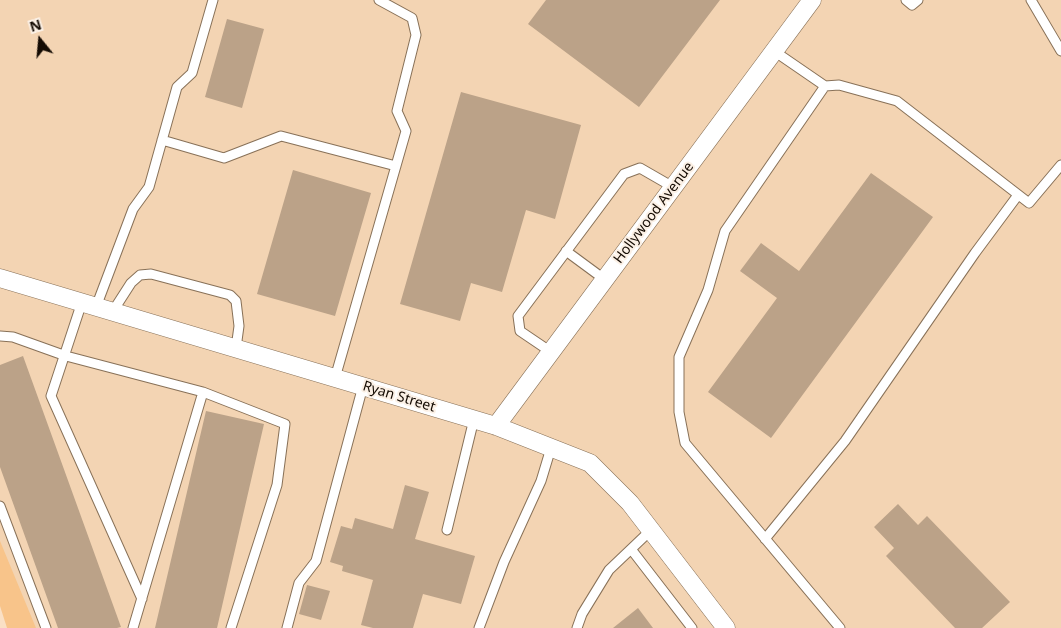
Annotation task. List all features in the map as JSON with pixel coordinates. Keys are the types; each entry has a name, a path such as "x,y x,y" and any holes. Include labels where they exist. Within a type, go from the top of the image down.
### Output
{"street":[{"name":"Hollywood Avenue","path":"496,426 812,0"},
{"name":"Ryan Street","path":"0,278 474,419 590,463 630,503 726,628"}],"lane":[{"path":"142,599 51,396 66,356 97,307 132,209 149,187 177,87 192,73 213,0"},
{"path":"335,378 406,131 397,111 416,34 412,18 379,0"},
{"path":"906,0 912,5 918,0"},
{"path":"1031,0 1061,51"},
{"path":"774,51 825,86 840,86 897,101 1029,203 1061,165"},
{"path":"825,86 725,231 708,290 679,357 679,412 684,443 840,628"},
{"path":"162,140 224,158 281,136 396,166"},
{"path":"551,352 520,331 518,316 566,251 624,174 640,168 673,187"},
{"path":"765,539 845,441 975,253 1018,195"},
{"path":"566,251 604,279"},
{"path":"97,307 140,275 146,274 230,295 236,301 239,326 236,348"},
{"path":"0,336 13,337 66,356 203,392 285,424 277,485 231,628"},
{"path":"287,628 299,583 316,561 363,386"},
{"path":"133,628 203,392"},
{"path":"446,530 474,419"},
{"path":"479,628 504,562 541,480 551,448"},
{"path":"0,506 46,628"},
{"path":"577,628 582,614 609,570 651,530"},
{"path":"631,549 692,628"}],"shaded area":[{"path":"0,0 1061,0 1061,628 23,628 0,560"},
{"path":"0,541 36,628 7,628 0,606"}],"building":[{"path":"546,0 720,0 639,107 528,24"},
{"path":"227,19 264,29 242,108 205,97"},
{"path":"461,92 581,125 555,219 526,210 502,292 471,283 460,321 400,304"},
{"path":"293,170 371,193 335,316 257,294"},
{"path":"871,173 933,217 771,438 708,392 777,298 740,271 761,243 799,271"},
{"path":"23,356 121,627 58,628 0,467 0,365"},
{"path":"206,411 264,424 217,628 155,628"},
{"path":"405,485 429,492 415,539 475,556 461,604 423,594 413,628 373,628 361,625 373,580 342,571 343,566 330,562 341,526 352,529 355,518 393,529"},
{"path":"898,504 918,525 927,516 1010,602 982,628 955,628 886,556 894,548 874,527"},
{"path":"307,585 330,591 321,620 299,614"},
{"path":"638,608 653,628 613,628"}]}
